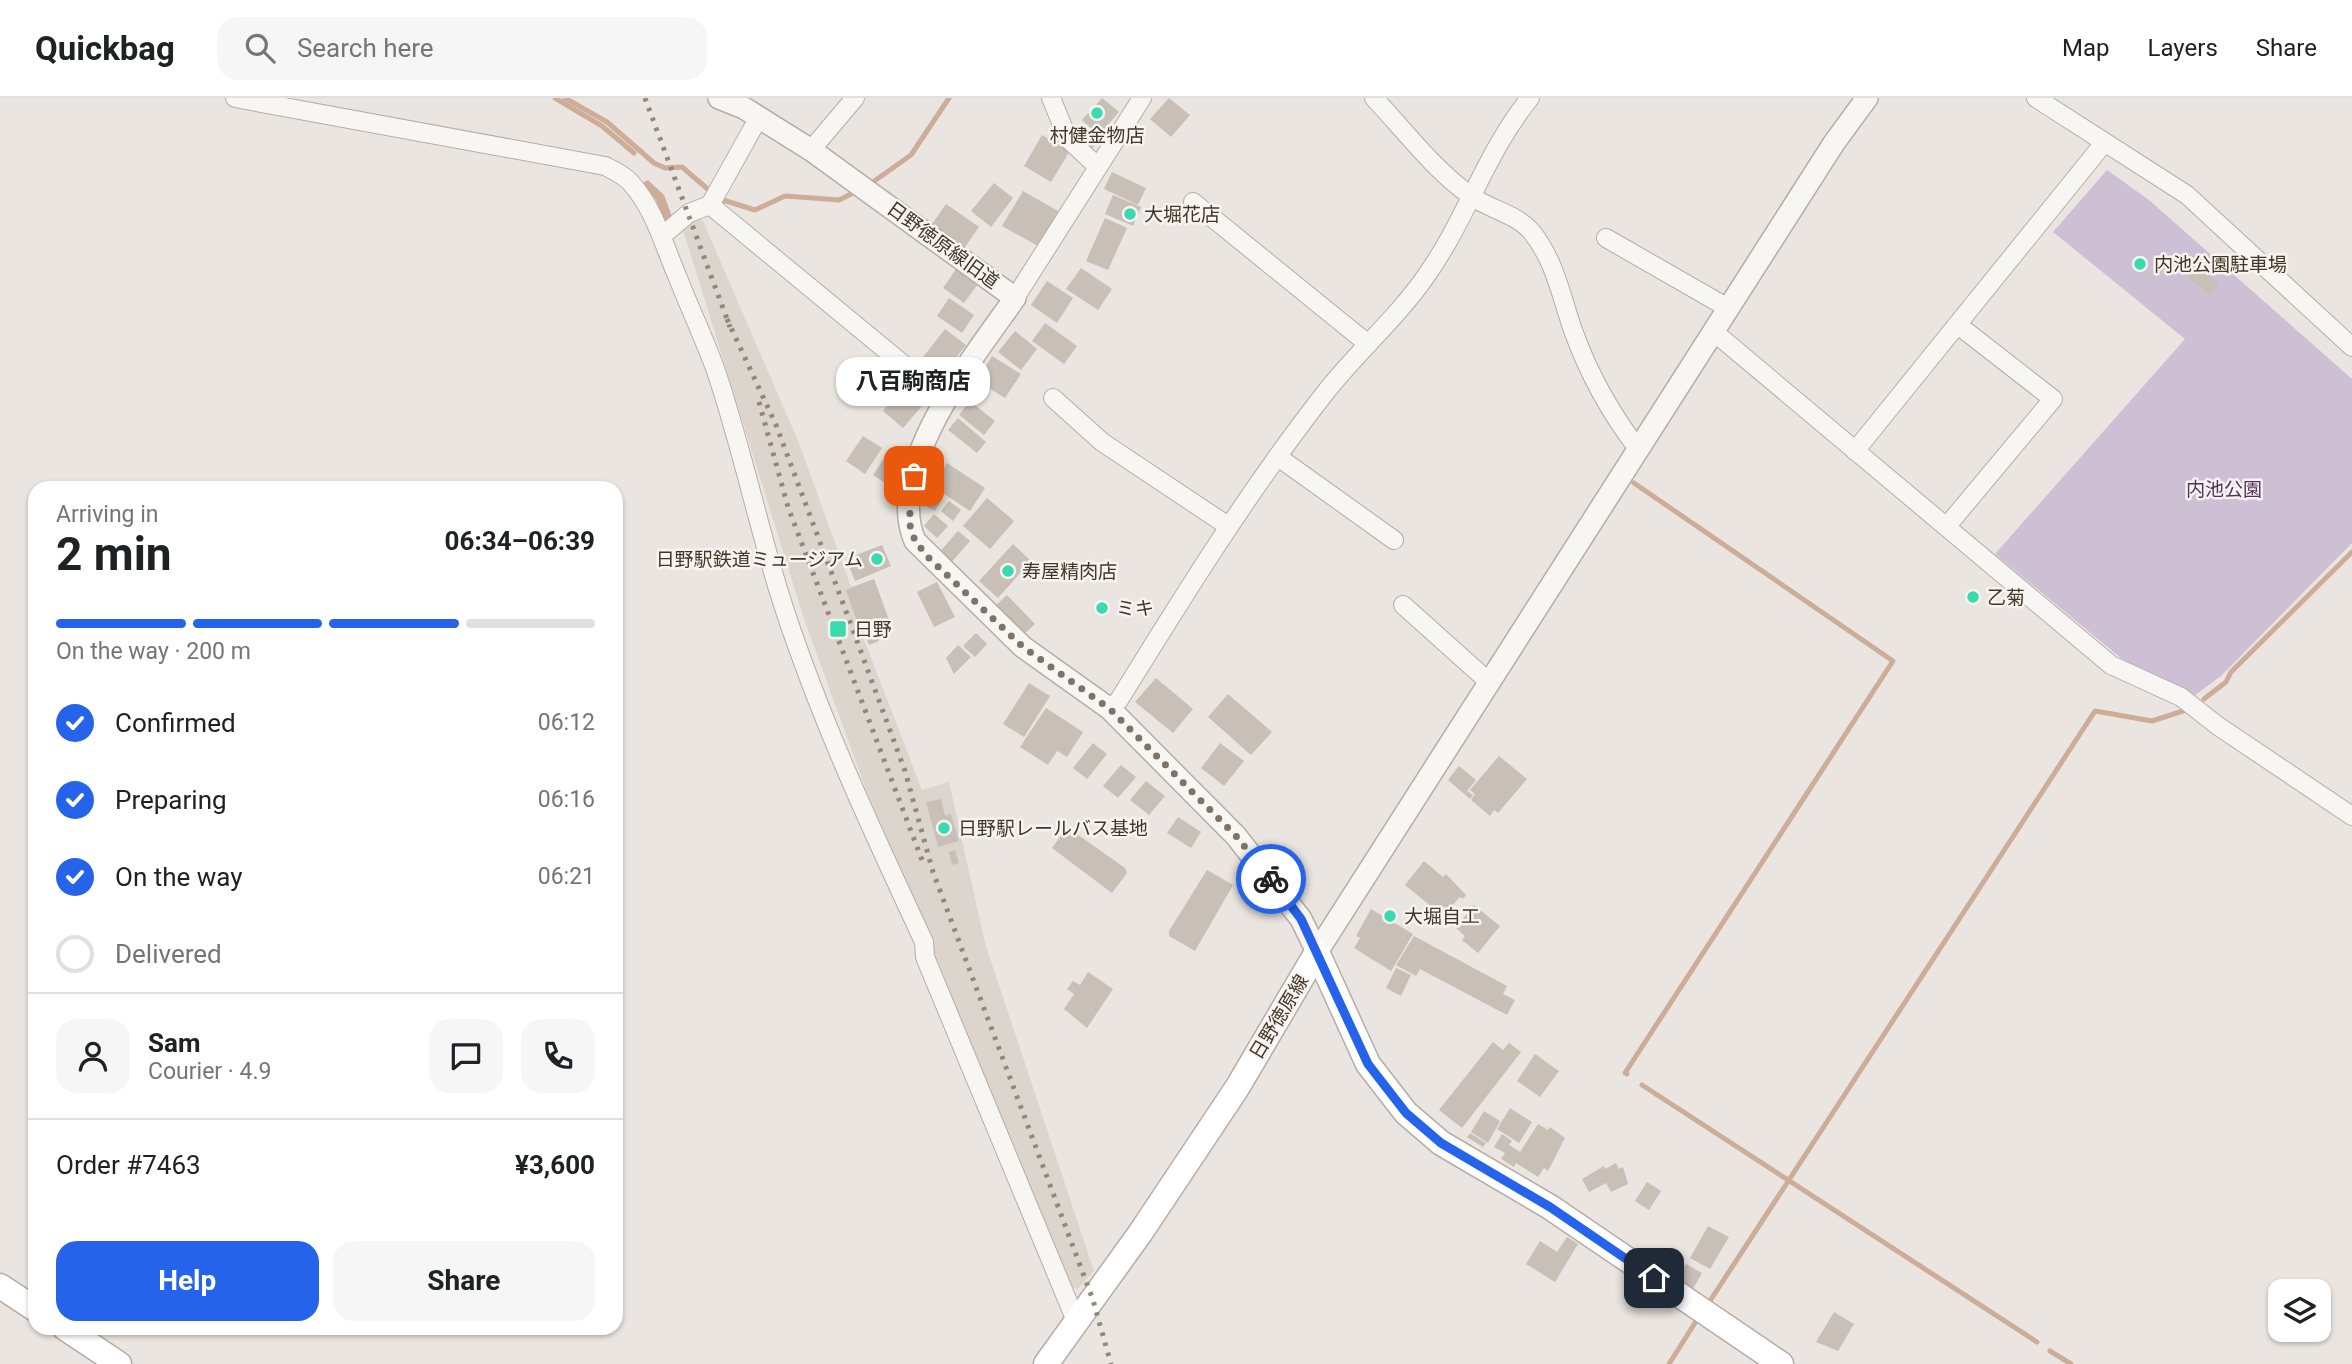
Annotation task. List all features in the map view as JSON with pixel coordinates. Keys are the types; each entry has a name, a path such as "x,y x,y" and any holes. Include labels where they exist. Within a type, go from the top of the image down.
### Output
{"main road":[{"name":"日野徳原線","path":"1046,1364 1142,1232 1237,1088 1317,952"},
{"name":"日野徳原線","path":"1317,952 1368,1064 1406,1113 1441,1143 1550,1207 1781,1364"},
{"path":"0,1286 28,1304"},
{"path":"76,1335 120,1364"}],"street":[{"path":"235,98 605,166 633,185 662,236 715,369 742,459 757,523 795,642 847,772 924,942 925,957 1076,1321"},
{"name":"日野徳原線旧道","path":"719,98 759,117 811,150 1015,298 944,398 914,476 909,522 915,541 1023,647 1110,709 1236,836 1301,919 1317,952"},
{"path":"811,150 855,98"},
{"path":"1051,98 1069,139 1098,167"},
{"path":"1015,298 1142,98"},
{"path":"1374,98 1440,170 1472,197 1529,229 1549,259 1574,333 1592,373 1622,427 1638,449"},
{"path":"1110,709 1119,701 1228,526 1326,391 1426,277 1472,197 1490,158 1530,98"},
{"path":"1317,952 1834,143 1867,98"},
{"path":"2036,98 2187,195 2352,347"},
{"path":"662,236 689,214 710,205 759,117"},
{"path":"1855,451 2104,143"},
{"path":"1193,202 1367,344"},
{"path":"710,205 944,398"},
{"path":"1606,239 1728,308"},
{"path":"1947,526 2053,399 1958,325"},
{"path":"1714,332 2111,665 2180,697 2218,726 2352,816"},
{"path":"1053,398 1102,442 1228,526"},
{"path":"1278,457 1394,540"},
{"path":"1403,605 1489,682"}],"shaded area":[{"path":"648,180 664,195 674,222 666,225 656,200 642,183"},
{"path":"702,219 799,443 851,587 874,579 890,623 862,634 922,790 949,782 985,943 1094,1271 1078,1289 1071,1287 865,787 804,619 683,230 690,222"}],"green space":[{"name":"内池公園","path":"2107,170 2149,200 2352,379 2352,543 2221,676 2195,695 2122,659 1995,554 2185,339 2053,232"}],"building":[{"path":"1102,98 1119,112 1099,135 1082,120"},
{"path":"1169,98 1190,115 1171,137 1150,119"},
{"path":"1084,126 1099,142 1090,150 1075,135"},
{"path":"1042,135 1070,151 1051,182 1024,166"},
{"path":"1112,172 1146,188 1138,205 1104,189"},
{"path":"994,183 1013,198 991,227 971,211"},
{"path":"1023,191 1058,211 1038,246 1002,226"},
{"path":"1113,195 1141,207 1133,226 1105,214"},
{"path":"946,204 979,227 965,247 932,224"},
{"path":"1105,218 1127,228 1108,270 1086,261"},
{"path":"2192,263 2219,284 2210,295 2183,274"},
{"path":"1081,268 1112,289 1098,310 1066,289"},
{"path":"956,269 978,284 964,303 943,288"},
{"path":"1047,281 1073,298 1057,323 1031,305"},
{"path":"949,298 974,315 962,333 937,316"},
{"path":"1045,323 1077,346 1064,364 1032,341"},
{"path":"945,329 966,345 933,386 913,370"},
{"path":"1015,331 1037,349 1021,370 998,352"},
{"path":"992,356 1021,374 1005,398 977,381"},
{"path":"907,382 928,399 903,428 883,411"},
{"path":"970,401 995,421 984,435 959,415"},
{"path":"958,418 986,442 977,453 948,430"},
{"path":"863,436 882,448 865,474 846,461"},
{"path":"890,449 906,460 890,486 873,475"},
{"path":"947,463 985,488 970,511 932,486"},
{"path":"926,489 942,499 935,511 922,504"},
{"path":"987,498 1014,521 990,549 963,526"},
{"path":"949,501 961,510 953,521 941,511"},
{"path":"934,514 948,526 937,538 924,526"},
{"path":"958,531 970,541 949,565 937,555"},
{"path":"1013,544 1031,561 998,598 979,581"},
{"path":"882,545 891,566 855,581 846,559"},
{"path":"874,579 890,623 861,633 846,590"},
{"path":"937,582 955,617 934,627 917,592"},
{"path":"1007,595 1035,624 1023,635 995,606"},
{"path":"875,630 879,641 869,645 865,634"},
{"path":"976,633 987,644 975,657 963,646"},
{"path":"958,645 971,657 954,674 946,658"},
{"path":"1156,678 1193,709 1173,733 1135,702"},
{"path":"1029,683 1050,696 1024,737 1003,724"},
{"path":"1228,694 1272,732 1251,755 1208,717"},
{"path":"1046,708 1083,732 1067,757 1057,751 1048,765 1020,747"},
{"path":"1093,743 1107,754 1087,779 1073,768"},
{"path":"1220,743 1244,761 1224,786 1201,768"},
{"path":"1499,756 1527,779 1498,813 1494,810 1490,816 1471,800 1475,794 1470,790"},
{"path":"1121,765 1136,777 1118,798 1103,786"},
{"path":"1459,766 1476,780 1467,791 1473,795 1470,799 1448,780"},
{"path":"1146,781 1165,796 1149,815 1130,800"},
{"name":"日野駅レールバス基地","path":"941,799 945,816 951,814 959,841 938,847 926,802"},
{"path":"1178,817 1201,832 1191,848 1167,833"},
{"path":"1067,827 1125,868 1127,873 1112,893 1052,848"},
{"path":"955,850 959,863 952,865 949,852"},
{"path":"1424,861 1443,877 1446,874 1466,895 1463,899 1460,897 1443,916 1405,885"},
{"path":"1207,870 1233,885 1195,951 1169,936 1169,931"},
{"path":"1474,905 1500,926 1478,953 1462,940 1465,936 1456,928"},
{"path":"1371,909 1413,934 1391,971 1354,948 1360,938 1356,936"},
{"path":"1414,936 1507,986 1503,994 1515,1000 1507,1015 1420,969 1416,976 1396,965"},
{"path":"1396,968 1411,975 1401,996 1386,988"},
{"path":"1088,972 1113,989 1087,1028 1064,1009 1074,994 1067,989 1073,981 1080,985"},
{"path":"1493,1042 1503,1050 1509,1043 1521,1052 1462,1128 1439,1110"},
{"path":"1535,1054 1559,1071 1540,1097 1517,1081"},
{"path":"1510,1108 1532,1122 1519,1143 1497,1129"},
{"path":"1484,1111 1500,1121 1488,1143 1471,1132"},
{"path":"1538,1124 1548,1130 1550,1127 1565,1138 1548,1171 1544,1168 1538,1177 1516,1163 1514,1167 1501,1159 1505,1153 1494,1147 1502,1134 1512,1141 1509,1145 1520,1152"},
{"path":"1470,1133 1486,1143 1483,1147 1467,1137"},
{"path":"1616,1163 1619,1169 1623,1167 1628,1184 1611,1192 1606,1183 1589,1192 1582,1179 1604,1166 1605,1169"},
{"path":"1647,1182 1661,1191 1649,1210 1635,1201"},
{"path":"1708,1226 1729,1237 1710,1269 1690,1258"},
{"path":"1567,1237 1578,1244 1555,1282 1526,1264 1540,1241 1557,1252"},
{"path":"1686,1264 1702,1273 1693,1289 1677,1279"},
{"path":"1834,1312 1854,1324 1838,1351 1816,1342"}],"waterway":[{"path":"555,98 602,126 634,153"},
{"path":"565,98 607,122 654,163 665,168 682,167 710,191"},
{"path":"873,182 911,155 949,98"},
{"path":"723,200 755,210 785,196 839,200 853,193"},
{"path":"1627,1074 1625,1073 1893,661 1634,483"},
{"path":"2204,699 2226,682 2231,672 2352,552"},
{"path":"1708,1304 2095,711 2152,721 2186,710"},
{"path":"1642,1085 2037,1342"},
{"path":"1669,1364 1700,1315"},
{"path":"2050,1351 2071,1364"}],"railway":[{"path":"645,98 730,327"},
{"path":"727,319 776,425 905,771 933,872 1093,1300 1111,1364"},
{"path":"759,402 788,507 922,860"}],"way so far":[{"path":"914,476 909,522 915,541 929,558 1023,647 1110,709 1236,836 1271,879"}],"place":[{"name":"村健金物店","path":"1097,113"},
{"name":"大堀花店","path":"1130,214"},
{"name":"内池公園駐車場","path":"2140,264"},
{"name":"八百駒商店","path":"914,476"},
{"name":"日野駅鉄道ミュージアム","path":"877,559"},
{"name":"寿屋精肉店","path":"1008,571"},
{"name":"乙菊","path":"1973,597"},
{"name":"ミキ","path":"1102,608"},
{"name":"日野","path":"838,629"},
{"name":"日野駅レールバス基地","path":"944,828"},
{"name":"大堀自工","path":"1390,916"}],"route":[{"path":"1271,879 1301,919 1349,1029 1368,1064 1406,1113 1441,1143 1550,1207 1654,1278"}]}
